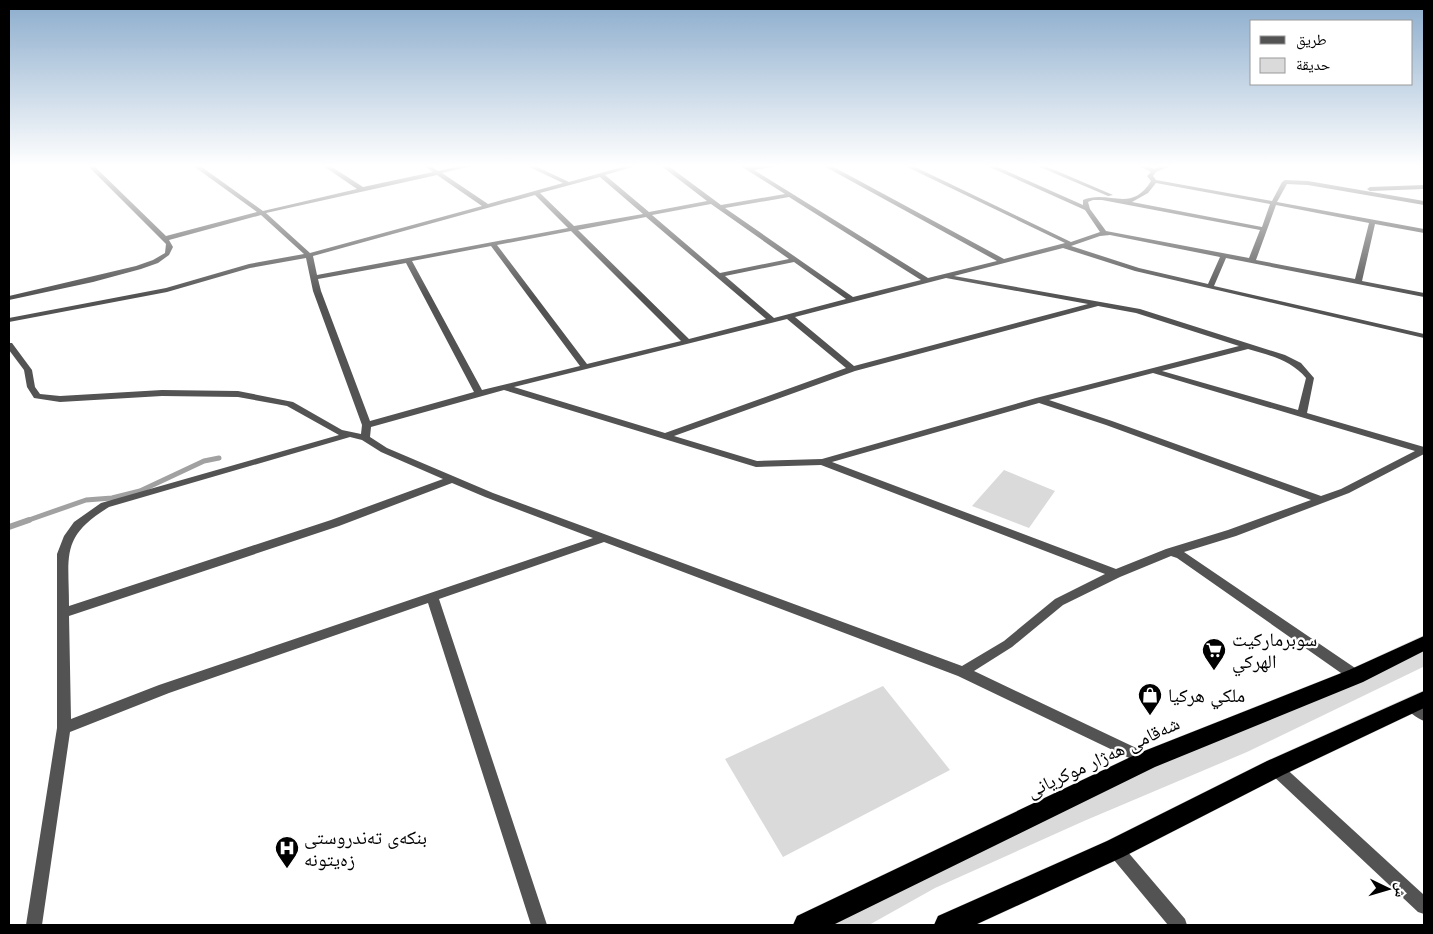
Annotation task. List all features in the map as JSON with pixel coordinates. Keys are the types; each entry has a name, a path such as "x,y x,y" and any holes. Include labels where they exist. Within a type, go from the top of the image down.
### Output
{"highway":[{"name":"شەقامی ھەژار موکریانی","path":"806,925 1147,760 1356,676 1424,643"},
{"path":"948,925 1115,849 1275,768 1420,706"}],"street":[{"path":"9,298 125,272 155,261 167,253 170,248 169,243 134,209"},
{"path":"256,209 309,255 317,291 367,425 366,438"},
{"path":"164,238 277,209"},
{"path":"9,320 167,290 249,266 309,255 482,209"},
{"path":"553,209 687,342"},
{"path":"641,209 773,320"},
{"path":"314,278 677,209"},
{"path":"721,209 852,300"},
{"path":"812,209 928,281"},
{"path":"905,209 1003,262"},
{"path":"994,209 1067,245 1137,270 1424,336"},
{"path":"1087,209 1105,234"},
{"path":"1158,209 1264,230"},
{"path":"1252,260 1272,209"},
{"path":"1305,209 1424,231"},
{"path":"1358,282 1373,221"},
{"path":"367,425 479,393 1003,262 1067,245 1099,234 1252,260 1424,295"},
{"path":"492,244 585,367"},
{"path":"1210,287 1224,255"},
{"path":"408,260 479,393"},
{"path":"720,275 795,260"},
{"path":"946,276 1137,311 1292,360 1304,369 1310,378 1302,414"},
{"path":"666,436 852,369 1098,304"},
{"path":"789,316 852,369"},
{"path":"9,345 28,370 31,387 37,396 60,399 162,393 238,394 290,404 338,432 366,438 384,450 489,495 963,672 1147,760"},
{"path":"504,387 756,464 822,462 1039,400 1248,346"},
{"path":"1154,370 1424,450"},
{"path":"1039,400 1109,423 1321,500"},
{"path":"34,925 64,728 63,554 70,533 85,517 105,505 348,435"},
{"path":"963,672 1008,644 1060,602 1116,574 1170,552 1232,533 1345,491 1424,450"},
{"path":"822,462 1116,574"},
{"path":"64,613 335,522 452,479"},
{"path":"64,728 164,689 604,538"},
{"path":"1170,552 1181,555 1356,676"},
{"path":"432,597 538,925"},
{"path":"1275,768 1424,906"},
{"path":"1115,849 1179,925"}],"green space":[{"path":"1004,470 1055,491 1029,528 972,506"},
{"path":"1424,650 1423,667 1247,752 1084,821 935,888 869,925 836,925 834,920 1071,803"},
{"path":"883,686 950,770 783,857 725,759"}],"waterway":[{"path":"26,521 86,500 112,498 140,491 204,461 219,458"},
{"path":"9,527 29,520"}],"place":[{"name":"سوبرماركيت الهركي","path":"1214,671"},
{"name":"ملكي هركيا","path":"1150,716"},
{"name":"بنکەی تەندروستی زەیتونە","path":"287,869"}]}
